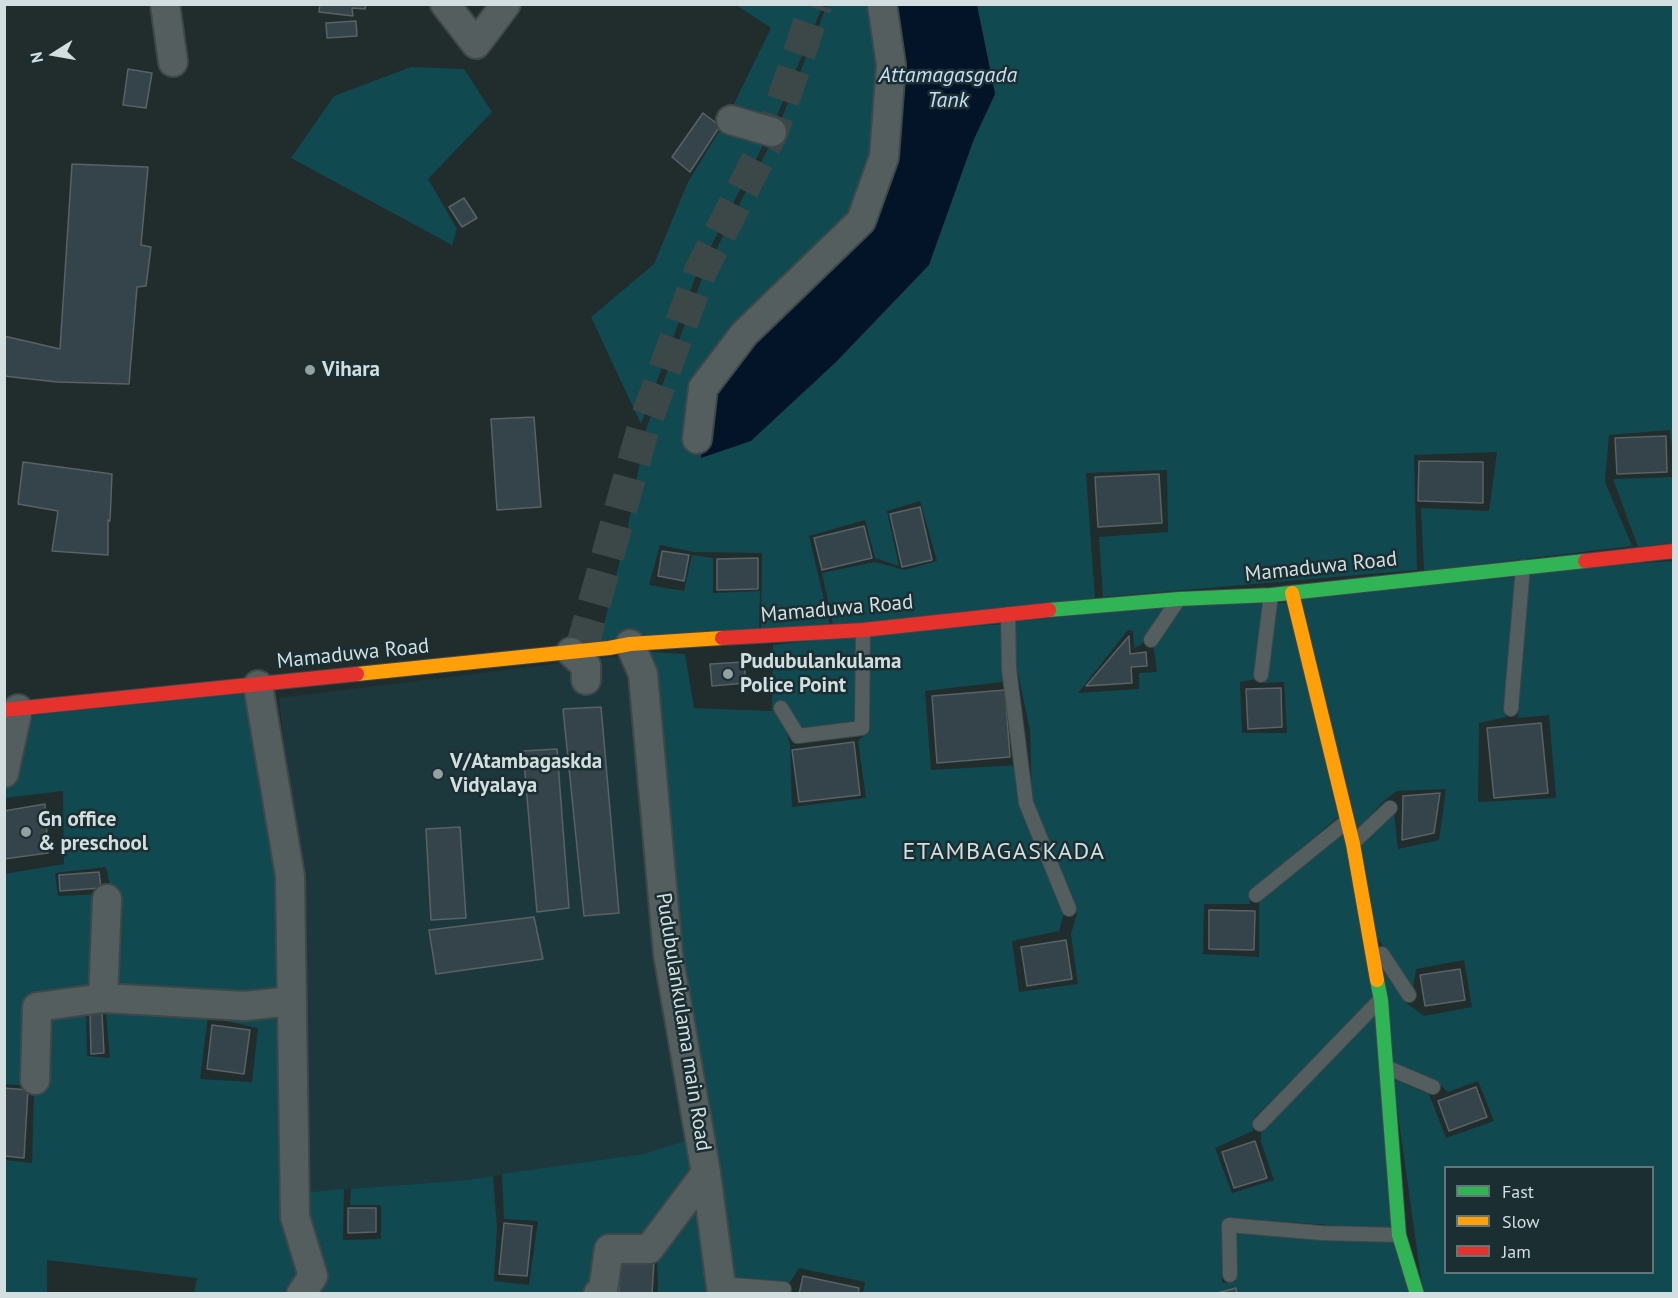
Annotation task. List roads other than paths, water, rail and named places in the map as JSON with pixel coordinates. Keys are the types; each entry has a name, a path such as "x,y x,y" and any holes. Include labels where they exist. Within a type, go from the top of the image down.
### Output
{"street":[{"path":"165,4 173,62"},
{"path":"445,4 476,44 506,4"},
{"path":"697,440 703,388 744,334 861,221 884,157 891,65 882,4"},
{"path":"731,120 772,132"},
{"name":"Mamaduwa Road","path":"11,709 258,685 630,644 863,630 1179,599 1271,595 1674,551"},
{"path":"1292,593 1353,844 1381,1000 1399,1235 1417,1293"},
{"name":"Pudubulankulama main Road","path":"630,644 643,674 668,954 706,1173 722,1289"},
{"path":"571,652 586,666 586,681"},
{"path":"258,685 290,876 295,1217 313,1276 301,1293"},
{"path":"4,773 11,709"},
{"path":"103,998 107,899"},
{"path":"34,1080 37,1007 103,998 245,1006 292,1001"},
{"path":"598,1293 603,1290 609,1248 649,1249 706,1173"}],"lane":[{"path":"1511,709 1523,567"},
{"path":"1261,675 1271,595"},
{"path":"1151,639 1179,599"},
{"path":"1008,614 1009,669 1026,803 1069,909"},
{"path":"781,708 798,736 862,728 863,630"},
{"path":"1353,844 1390,808"},
{"path":"1256,895 1346,822"},
{"path":"1368,932 1408,995"},
{"path":"1260,1124 1381,1000"},
{"path":"1386,1067 1433,1088"},
{"path":"1230,1275 1229,1225 1321,1233 1399,1235"},
{"path":"722,1289 784,1289"}],"water":[{"name":"Attamagasgada Tank","path":"894,5 977,5 995,94 974,139 929,265 836,362 751,441 701,458 710,388 866,223"}],"tunnel":[{"path":"581,651 643,429 700,272 772,132 816,4"}],"place":[{"name":"Vihara","path":"310,370"},
{"name":"Pudubulankulama Police Point","path":"728,674"},
{"name":"V/Atambagaskda Vidyalaya","path":"438,774"},
{"name":"Gn office & preschool","path":"26,832"}],"district":[{"name":"ETAMBAGASKADA","path":"1004,852"}]}
